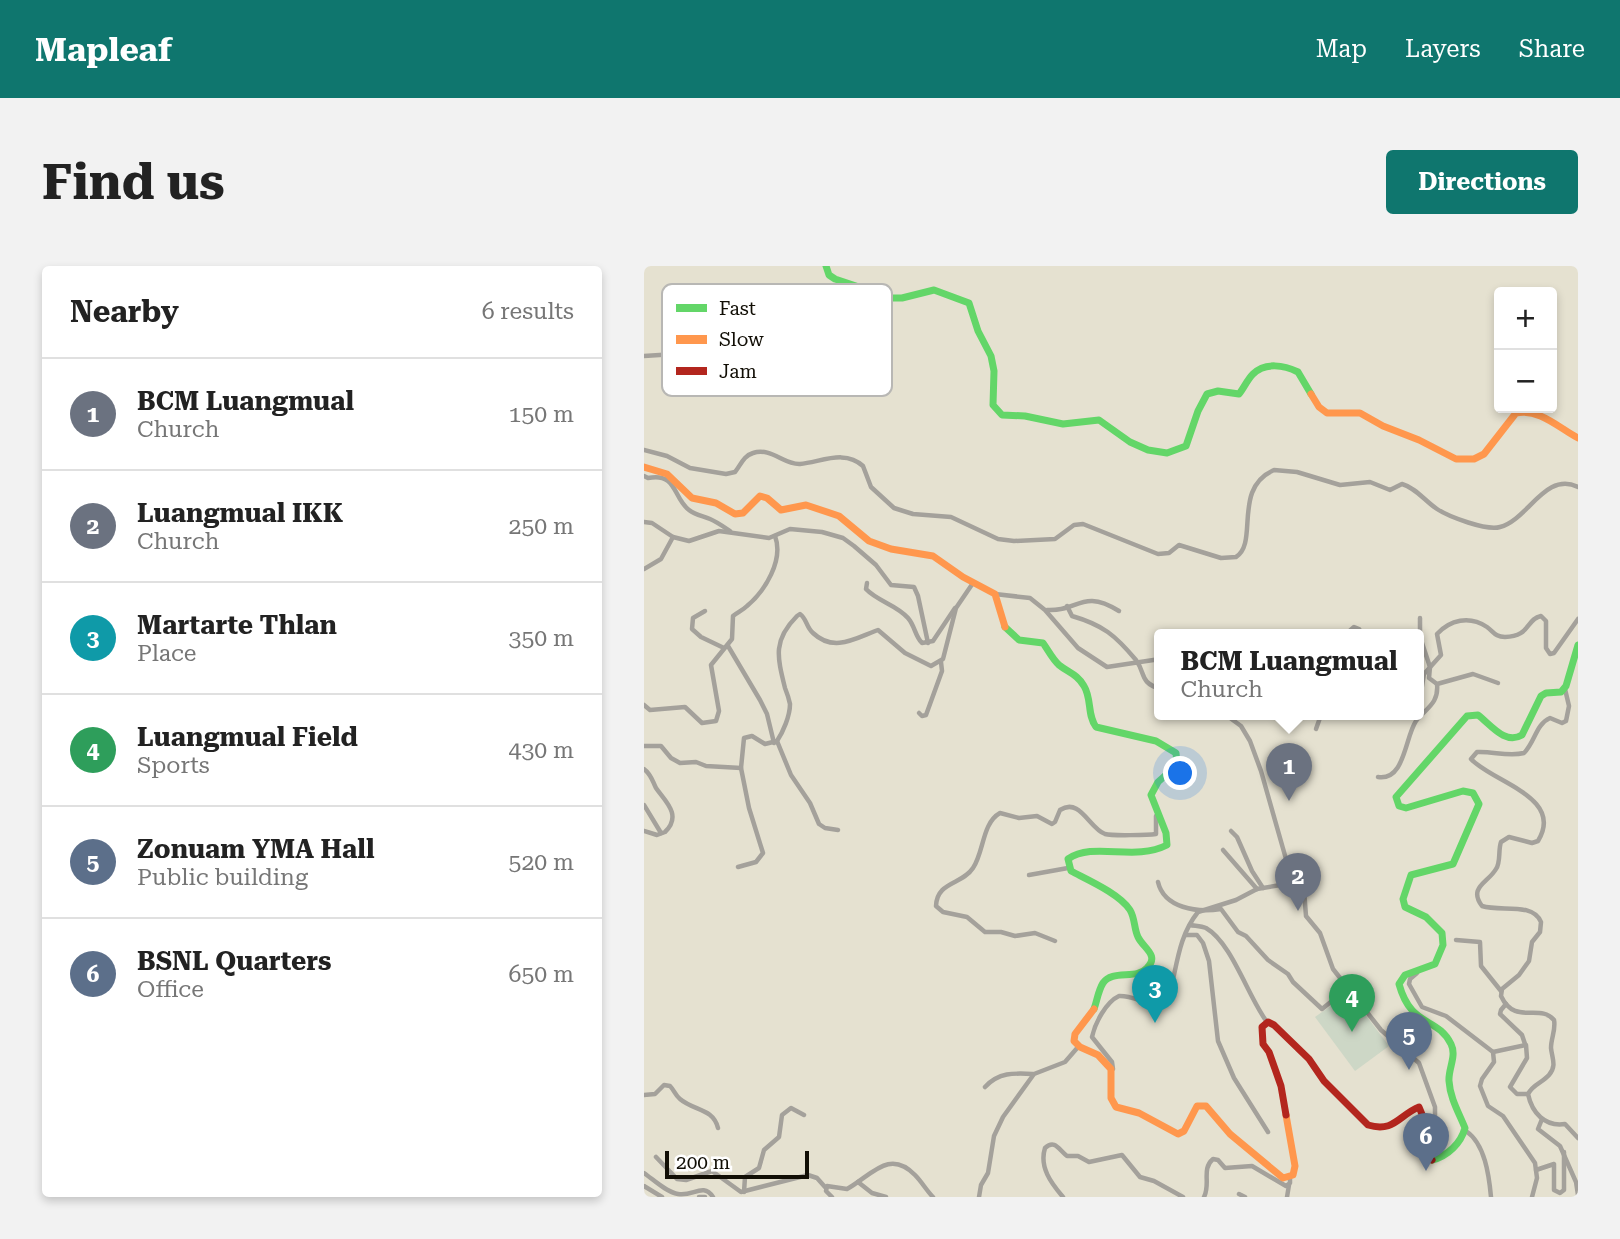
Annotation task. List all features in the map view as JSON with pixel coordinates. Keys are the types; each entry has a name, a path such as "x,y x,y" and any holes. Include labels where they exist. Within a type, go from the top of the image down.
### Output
{"main road":[{"path":"826,266 829,275 850,284"},
{"path":"892,298 934,290 969,303 978,331 991,356 993,405 1002,415 1025,416 1063,424 1099,420 1129,442 1156,453 1172,453 1186,446 1207,394 1218,391 1239,394 1253,374 1272,366 1291,368 1301,373 1315,400 1327,413 1360,412 1383,426 1456,459 1485,454 1516,413 1521,411 1534,411 1578,438"},
{"path":"644,467 667,474 692,498 716,503 735,514 743,513 757,497 762,496 781,510 807,505 839,516 869,541 891,549 933,556 995,594 1001,620 1014,637 1021,641 1043,643 1058,665 1076,674 1087,691 1091,720 1096,727 1156,741 1176,753 1177,765 1158,782 1151,795 1155,811 1168,837 1164,848 1130,855 1101,851 1077,853 1068,859 1068,868 1075,874 1109,892 1130,909 1138,938 1151,952 1152,957 1150,966 1143,972 1110,977 1103,982 1093,1012 1075,1034 1074,1041 1078,1047 1101,1058 1112,1073 1111,1098 1116,1107 1139,1113 1178,1134 1184,1131 1193,1110 1197,1106 1206,1106 1214,1112 1230,1134 1274,1172 1289,1181 1294,1166 1281,1086 1262,1038 1262,1027 1268,1023 1274,1025 1309,1059 1324,1081 1368,1125 1377,1128 1394,1124 1404,1119 1413,1108 1419,1107 1424,1112 1426,1155 1433,1160 1442,1157 1466,1131 1450,1088 1449,1071 1453,1048 1446,1037 1413,1014 1399,988 1405,975 1435,964 1443,939 1442,933 1426,917 1405,907 1403,899 1408,881 1411,875 1418,872 1435,872 1453,864 1479,804 1473,793 1463,791 1406,808 1399,806 1396,797 1467,716 1478,715 1504,737 1519,739 1525,733 1541,696 1564,689 1578,645"}],"street":[{"path":"644,356 662,355"},
{"path":"644,450 667,456 691,468 726,474 735,472 745,457 758,451 774,454 797,464 820,458 850,459 863,466 871,487 894,508 913,514 951,517 999,539 1055,539 1074,525 1083,524 1158,554 1170,553 1180,545 1221,558 1237,557 1244,550 1248,511 1255,484 1274,470 1297,472 1340,485 1370,482 1390,490 1402,484 1410,487 1438,510 1496,528 1508,524 1553,487 1565,483 1578,487"},
{"path":"644,475 648,478 658,476 664,479 675,489 688,510 714,520 734,533"},
{"path":"644,522 652,523 674,537 689,541 713,531 762,537 775,536 785,530 798,528 843,538 876,565 887,582 914,587 928,643"},
{"path":"644,705 650,710 685,707 702,723 716,721 719,711 711,665 733,635 733,616 759,593 776,562 778,549 775,536"},
{"path":"644,569 661,559 674,537"},
{"path":"867,583 868,592 906,615 918,640 928,643 937,636 973,582"},
{"path":"995,594 1026,596 1045,610 1078,648 1111,668 1154,660"},
{"path":"1045,610 1053,611 1095,601 1104,602 1119,611"},
{"path":"1066,606 1072,616 1090,620 1110,632 1137,662 1145,682 1154,686"},
{"path":"919,713 926,715 942,671 941,662 956,608"},
{"path":"705,611 693,618 692,629 701,637 726,647 760,700 791,775 810,803 819,824 838,830"},
{"path":"776,742 790,707 782,673 779,641 785,628 799,614 804,616 812,632 826,641 851,642 878,630 905,653 925,664 931,666 941,662"},
{"path":"1424,674 1441,651 1437,634 1459,619 1483,625 1493,634 1505,637 1521,634 1535,617 1541,616 1546,621 1546,648 1549,654 1554,653 1578,620"},
{"path":"1420,618 1420,629"},
{"path":"1424,651 1430,667 1429,678 1437,684"},
{"path":"1437,684 1473,674 1498,682"},
{"path":"1424,715 1435,700 1437,684"},
{"path":"1501,991 1519,975 1529,961 1532,942 1542,928 1541,922 1534,912 1528,909 1506,910 1482,906 1479,904 1477,890 1497,869 1501,842 1509,837 1532,843 1538,841 1543,823 1541,812 1534,800 1471,759 1477,752 1508,755 1524,753 1531,746 1543,721 1550,718 1566,721 1569,706 1564,689"},
{"path":"1233,720 1241,726 1247,736 1261,771 1286,859 1304,890 1306,916 1320,933 1333,969 1381,1030 1419,1063 1435,1107 1435,1126 1427,1136"},
{"path":"1316,729 1319,720"},
{"path":"1378,777 1383,778 1393,773 1399,765 1418,720"},
{"path":"738,867 756,862 763,853 749,808 741,768 743,742 746,736 752,736 765,744 776,742"},
{"path":"644,746 661,746 671,758 680,763 696,762 706,766 741,768"},
{"path":"644,769 671,807 670,827 662,833 644,831"},
{"path":"644,805 662,833"},
{"path":"1055,940 1035,933 1015,936 1001,932 985,932 967,917 951,915 938,909 937,898 946,885 970,873 979,859 988,826 997,815 1006,814 1019,818 1037,816 1052,824 1060,810 1068,807 1080,811 1091,825 1104,834 1148,836 1156,834 1158,824 1155,811"},
{"path":"1231,831 1237,837 1260,888"},
{"path":"1223,850 1260,888"},
{"path":"1029,874 1068,868"},
{"path":"1158,882 1162,895 1168,901 1202,909 1221,909 1238,932 1246,936 1268,960 1288,974 1322,1009 1348,988"},
{"path":"1112,1073 1112,1062 1093,1037 1097,1023 1109,1003 1119,996 1133,997 1153,1005 1168,1000 1180,943 1194,916 1202,909 1236,900 1260,888 1299,882"},
{"path":"1190,925 1208,929 1225,948 1239,970 1254,1003 1268,1023"},
{"path":"1185,935 1197,935 1203,943 1211,973 1218,1041 1234,1078 1268,1132"},
{"path":"1456,940 1480,942 1481,966 1501,991 1502,1000 1509,1008 1521,1014 1546,1014 1555,1020 1551,1045 1553,1069 1548,1077 1531,1088 1528,1094 1542,1119 1552,1125 1565,1124 1578,1138"},
{"path":"1420,971 1412,977 1409,984 1422,1007 1447,1016 1493,1052 1494,1062 1480,1086 1488,1106 1505,1119 1535,1163 1536,1185 1532,1197"},
{"path":"1506,1004 1500,1014 1522,1035 1527,1058 1510,1087 1517,1094 1528,1094"},
{"path":"1493,1052 1525,1044"},
{"path":"985,1087 1004,1074 1034,1074 1065,1062 1078,1047"},
{"path":"979,1197 981,1185 988,1173 996,1129 1034,1074"},
{"path":"644,1095 652,1095 664,1085 670,1086 682,1101 710,1113 719,1128"},
{"path":"744,1192 745,1177 759,1168 764,1150 777,1142 782,1115 791,1108 804,1115"},
{"path":"1542,1119 1538,1129 1554,1140 1564,1152 1576,1182 1578,1195"},
{"path":"1466,1131 1473,1137 1482,1153 1489,1176 1491,1197"},
{"path":"1063,1197 1052,1184 1043,1158 1045,1148 1052,1144 1067,1156 1078,1156 1090,1162 1122,1155 1137,1174 1183,1197"},
{"path":"1536,1170 1554,1164 1555,1190 1562,1192 1564,1152"},
{"path":"656,1157 677,1179 686,1180 712,1171 737,1190 744,1192 808,1175 817,1178 832,1197"},
{"path":"1204,1197 1209,1163 1215,1159 1225,1168 1252,1166 1283,1185 1289,1181"},
{"path":"825,1187 847,1189 865,1175 898,1163 916,1176 933,1197"},
{"path":"644,1173 673,1193 687,1195 704,1189 713,1197"},
{"path":"1287,1197 1289,1181"},
{"path":"858,1182 872,1193 886,1197"},
{"path":"644,1186 662,1197"},
{"path":"1238,1194 1245,1197"},
{"path":"699,1197 705,1197"}],"green space":[{"path":"1349,993 1389,1046 1355,1071 1315,1017"}],"traffic: fast":[{"path":"826,266 829,275 850,284"},
{"path":"892,298 934,290 969,303 978,331 991,356 994,371 993,405 1002,415 1025,416 1063,424 1099,420 1130,442 1148,450 1167,453 1186,446 1207,394 1218,391 1239,394 1253,374 1263,368 1281,366 1298,372 1311,394"},
{"path":"1005,627 1019,640 1043,643 1057,663 1079,679 1088,696 1091,717 1096,727 1156,741 1176,753 1177,765 1158,782 1151,795 1166,833 1167,845 1141,852 1090,852 1068,859 1071,871 1103,888 1125,904 1132,913 1138,937 1152,959 1143,972 1107,979 1101,986 1094,1009"},
{"path":"1432,1160 1453,1148 1465,1128 1450,1087 1453,1053 1451,1044 1439,1029 1410,1008 1399,984 1405,975 1435,964 1443,945 1442,933 1426,917 1405,907 1403,899 1411,875 1453,864 1479,804 1473,793 1463,791 1406,808 1399,806 1396,797 1467,716 1478,715 1504,736 1510,738 1522,735 1541,696 1561,692 1566,686 1578,645"}],"traffic: slow":[{"path":"1311,394 1319,407 1327,413 1360,413 1456,459 1474,459 1484,454 1516,413 1541,416 1578,438"},
{"path":"644,467 667,474 692,498 716,503 735,514 743,513 760,496 767,498 781,510 806,505 839,516 869,541 891,549 933,556 963,577 995,594 1005,627"},
{"path":"1094,1009 1075,1034 1074,1041 1080,1047 1098,1055 1111,1069 1111,1098 1116,1107 1139,1113 1178,1134 1184,1131 1197,1106 1206,1106 1230,1134 1283,1178 1293,1175 1295,1166 1286,1115"}],"traffic: jam":[{"path":"1286,1115 1281,1086 1269,1052 1263,1044 1262,1027 1268,1022 1309,1059 1324,1081 1368,1125 1390,1125 1419,1107 1426,1124 1426,1155 1432,1160"}],"place":[{"name":"BCM Luangmual","path":"1289,801"},
{"name":"Luangmual IKK","path":"1298,911"},
{"name":"Martarte Thlan","path":"1155,1023"},
{"name":"Luangmual Field","path":"1352,1032"},
{"name":"Zonuam YMA Hall","path":"1409,1070"},
{"name":"BSNL Quarters","path":"1426,1171"}]}
